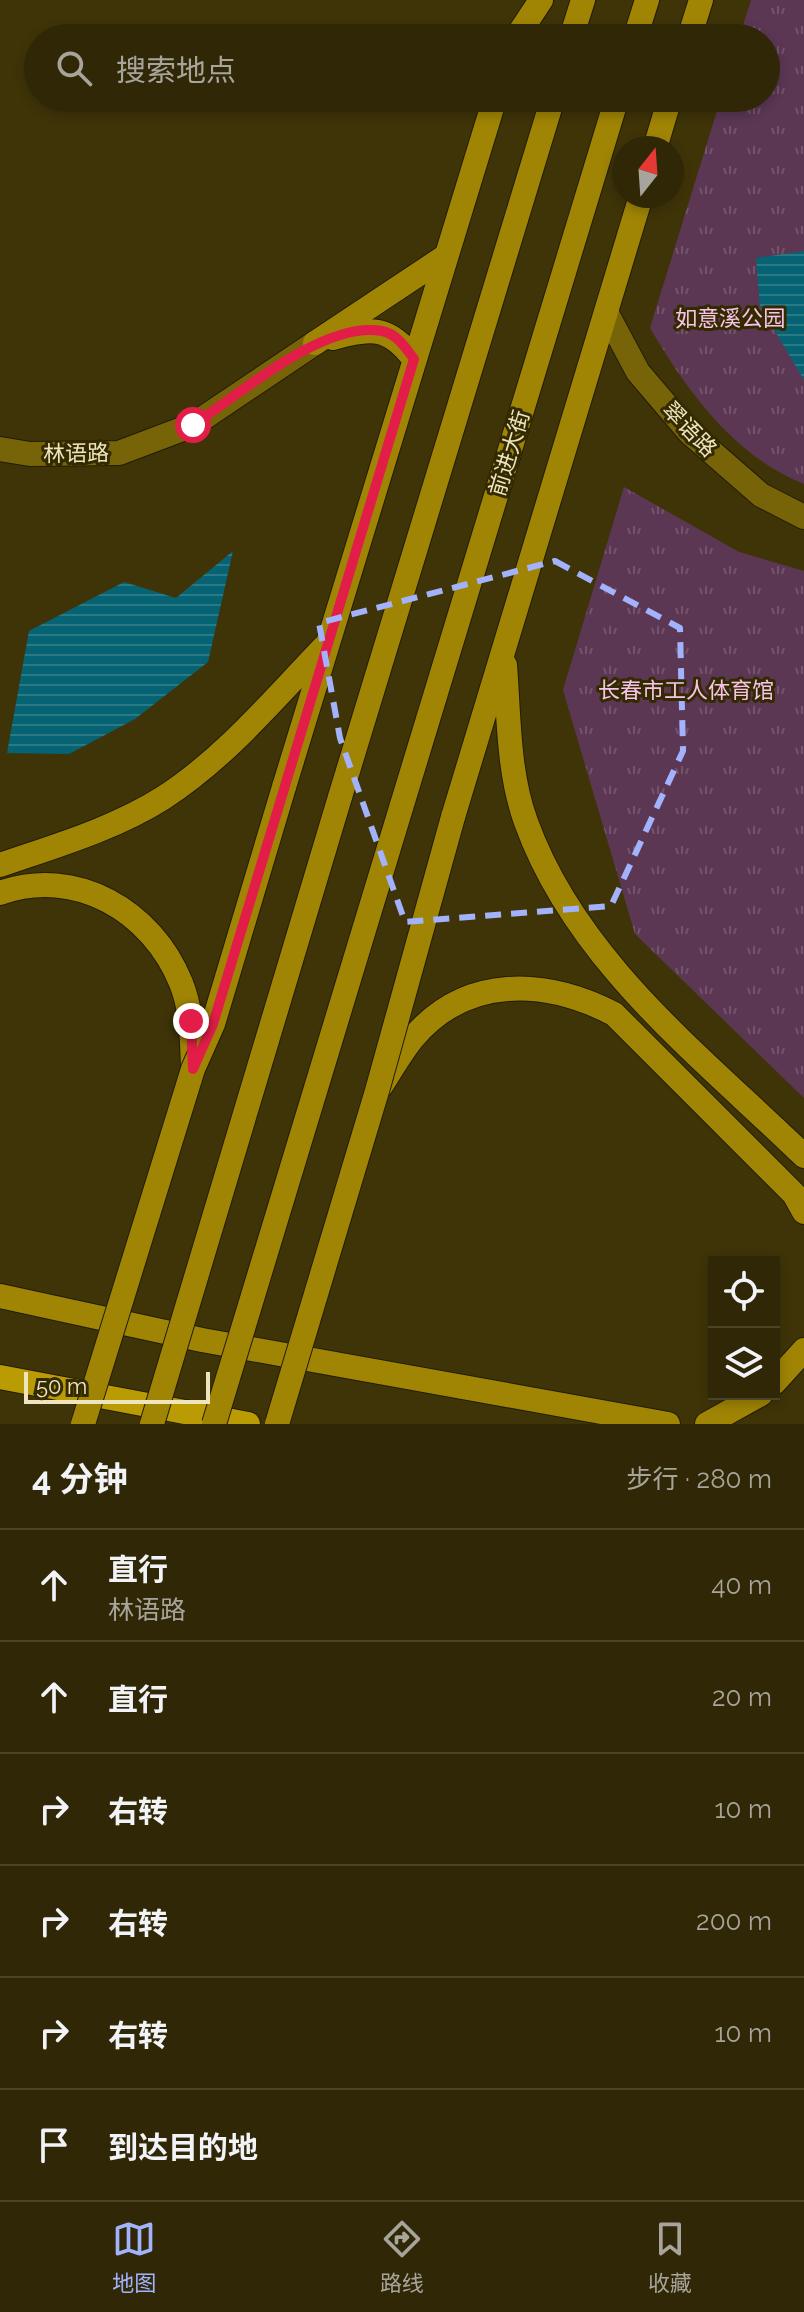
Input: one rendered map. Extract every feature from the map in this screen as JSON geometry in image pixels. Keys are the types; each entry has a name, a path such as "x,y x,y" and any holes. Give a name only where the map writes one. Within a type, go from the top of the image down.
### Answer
{"highway":[{"path":"0,1377 248,1424"}],"main road":[{"path":"519,24 526,0"},
{"path":"525,24 541,0"},
{"path":"575,24 583,0"},
{"path":"639,24 647,0"},
{"path":"693,24 701,0"},
{"path":"83,1424 193,1069 213,1024 325,647 491,112"},
{"path":"152,1424 549,112"},
{"name":"前进大街","path":"214,1424 613,112"},
{"path":"659,136 666,112"},
{"path":"277,1424 377,1091 453,817 637,208"},
{"path":"315,343 446,256"},
{"path":"315,343 354,332 383,331 400,340 414,359"},
{"path":"0,865 102,829 163,798 222,752 325,647"},
{"path":"504,649 514,775 525,822 556,888 605,962 804,1156"},
{"path":"0,893 39,885 61,885 121,906 146,927 165,951 182,984 191,1021 193,1069"},
{"path":"377,1091 413,1038 456,1003 502,988 540,988 581,997 614,1014 794,1194 804,1212"},
{"path":"0,1296 202,1340 668,1424"},
{"path":"780,1376 804,1350"},
{"path":"707,1424 750,1400"}],"street":[{"name":"翠语路","path":"606,312 638,372 690,433 761,495 804,517"},
{"name":"林语路","path":"0,449 30,454 119,453 193,425 315,343"}],"highlighted area":[{"path":"555,561 680,628 683,751 611,906 405,922 340,738 319,623"}],"green space":[{"name":"如意溪公园","path":"751,0 804,0 804,484 779,472 734,439 697,398 650,328 717,112 780,112 780,24 743,24"},
{"name":"长春市工人体育馆","path":"624,487 739,552 804,571 804,1098 635,934 563,690"}],"water":[{"path":"804,251 804,380 760,306 756,258"},
{"path":"233,551 208,662 135,719 69,754 7,753 29,631 124,582 176,598"}],"route":[{"path":"191,1021 193,1069 213,1024 414,359 400,340 383,331 354,332 315,343 193,425"}]}
